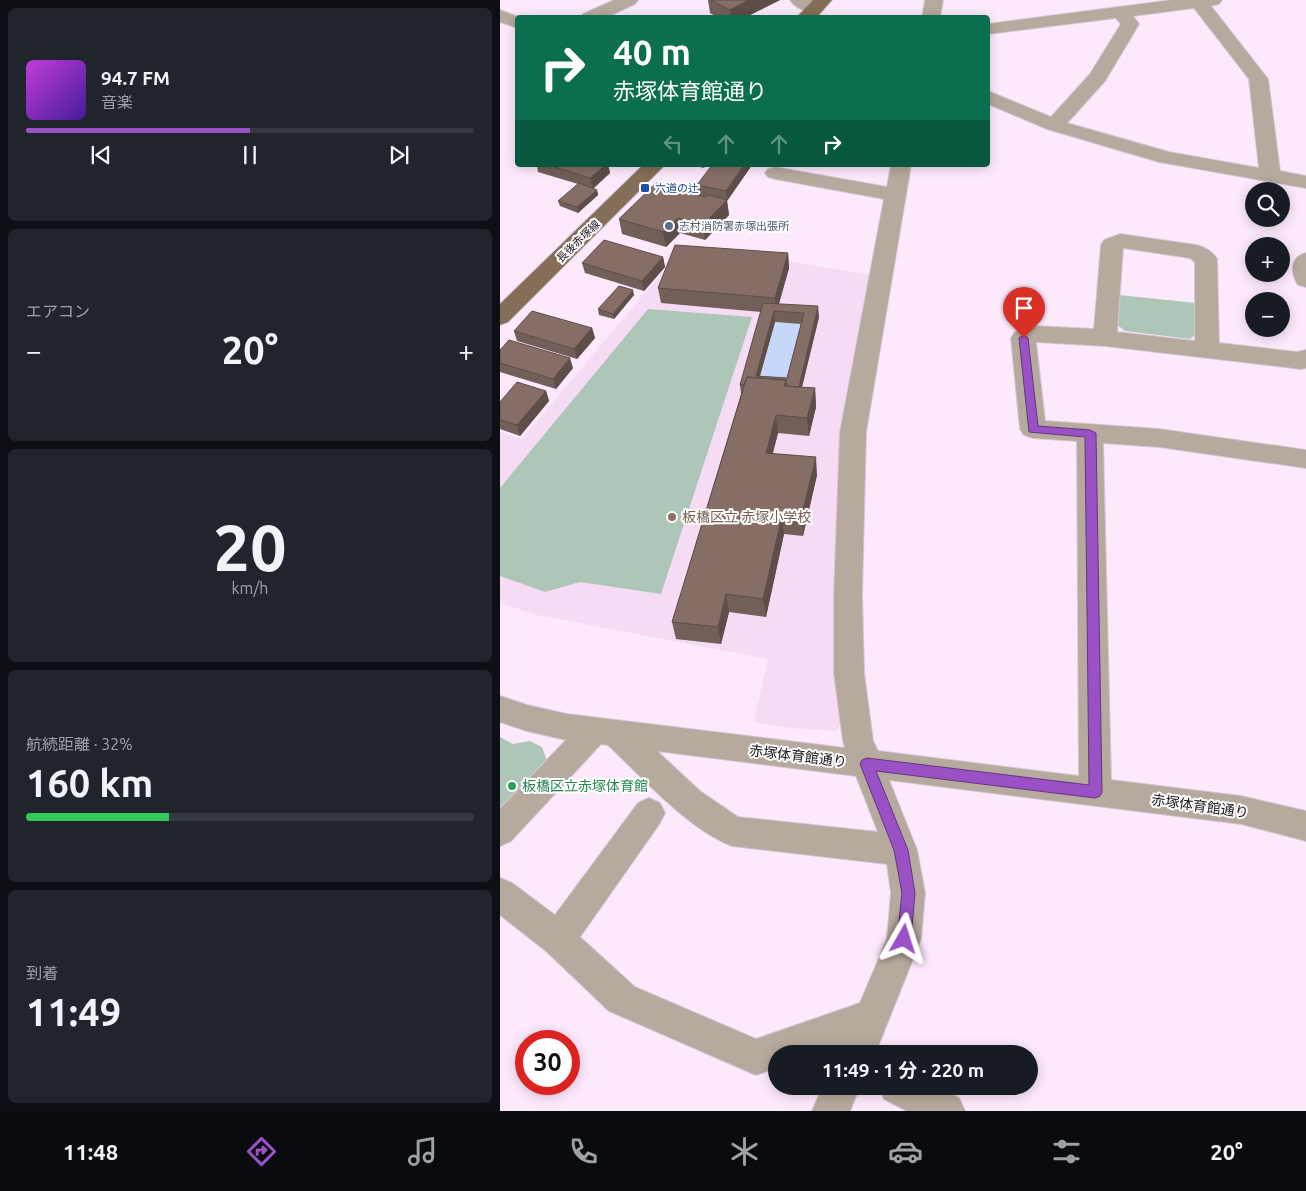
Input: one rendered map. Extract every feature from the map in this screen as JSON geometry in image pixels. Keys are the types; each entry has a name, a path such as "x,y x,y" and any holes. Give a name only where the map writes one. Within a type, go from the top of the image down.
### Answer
{"main road":[{"name":"長後赤塚線","path":"500,317 653,167"}],"street":[{"path":"596,15 629,0"},
{"path":"932,15 934,0"},
{"path":"990,29 1206,1 1258,79 1270,176"},
{"path":"1054,125 1098,76 1130,24 1121,12"},
{"path":"500,15 515,22"},
{"path":"990,97 1054,125 1166,158 1306,182"},
{"path":"861,1045 904,939 908,893 901,850 858,741 849,673 848,594 853,432 901,167"},
{"path":"775,173 897,195"},
{"path":"1104,338 1112,245 1120,241 1196,252 1206,259 1207,350"},
{"path":"1306,260 1304,261 1306,280"},
{"path":"1306,358 1301,360 1104,338 1034,334 1024,338 1033,430 1158,438 1306,459"},
{"path":"1090,433 1095,792"},
{"name":"赤塚体育館通り","path":"500,709 546,723 606,732 1241,810 1306,826"},
{"path":"500,831 606,732 672,806 732,831 901,850"},
{"path":"558,939 672,806"},
{"path":"500,894 558,939 622,999 756,1057 872,1017"},
{"path":"831,1111 838,1095"},
{"path":"915,1095 946,1111"}],"shaded area":[{"name":"板橋区立 赤塚小学校","path":"686,244 876,276 846,719 836,731 799,729 754,722 768,659 537,615 500,603 500,432 522,439"}],"green space":[{"path":"1119,295 1196,303 1196,334 1190,339 1125,331 1115,323"},
{"path":"648,309 752,317 661,594 580,582 545,592 500,576 500,488"},
{"name":"板橋区立赤塚体育館","path":"500,737 513,744 530,741 542,747 547,761 500,810"}],"water":[{"path":"775,322 804,324 788,389 757,386"}],"building":[{"path":"711,0 749,0 730,10"},
{"path":"554,167 604,167 590,178"},
{"path":"710,167 743,167 726,191 697,185"},
{"path":"579,183 597,190 577,207 558,201"},
{"path":"656,183 705,197 708,195 727,200 703,225 678,218 663,232 619,219"},
{"path":"604,240 663,257 642,281 582,263"},
{"path":"675,245 788,253 775,298 658,288"},
{"path":"619,286 633,290 613,314 598,309"},
{"path":"763,303 818,306 799,387 787,386 786,380 747,377 744,385 740,385","holes":["774,311 804,313 787,378 756,376"]},
{"path":"532,311 592,328 574,349 514,331"},
{"path":"509,340 570,358 553,379 500,363 500,350"},
{"path":"747,377 786,380 784,386 815,388 807,418 776,415 766,453 816,457 801,518 782,516 763,599 726,594 718,627 672,622"},
{"path":"517,382 546,391 517,425 500,420 500,402"}],"place":[{"name":"六道の辻","path":"645,188"},
{"name":"志村消防署赤塚出張所","path":"669,226"},
{"name":"板橋区立 赤塚小学校","path":"672,517"},
{"name":"板橋区立赤塚体育館","path":"512,786"}],"route":[{"path":"904,939 908,893 901,850 867,764 1095,792 1090,433 1033,430 1024,338"}]}
